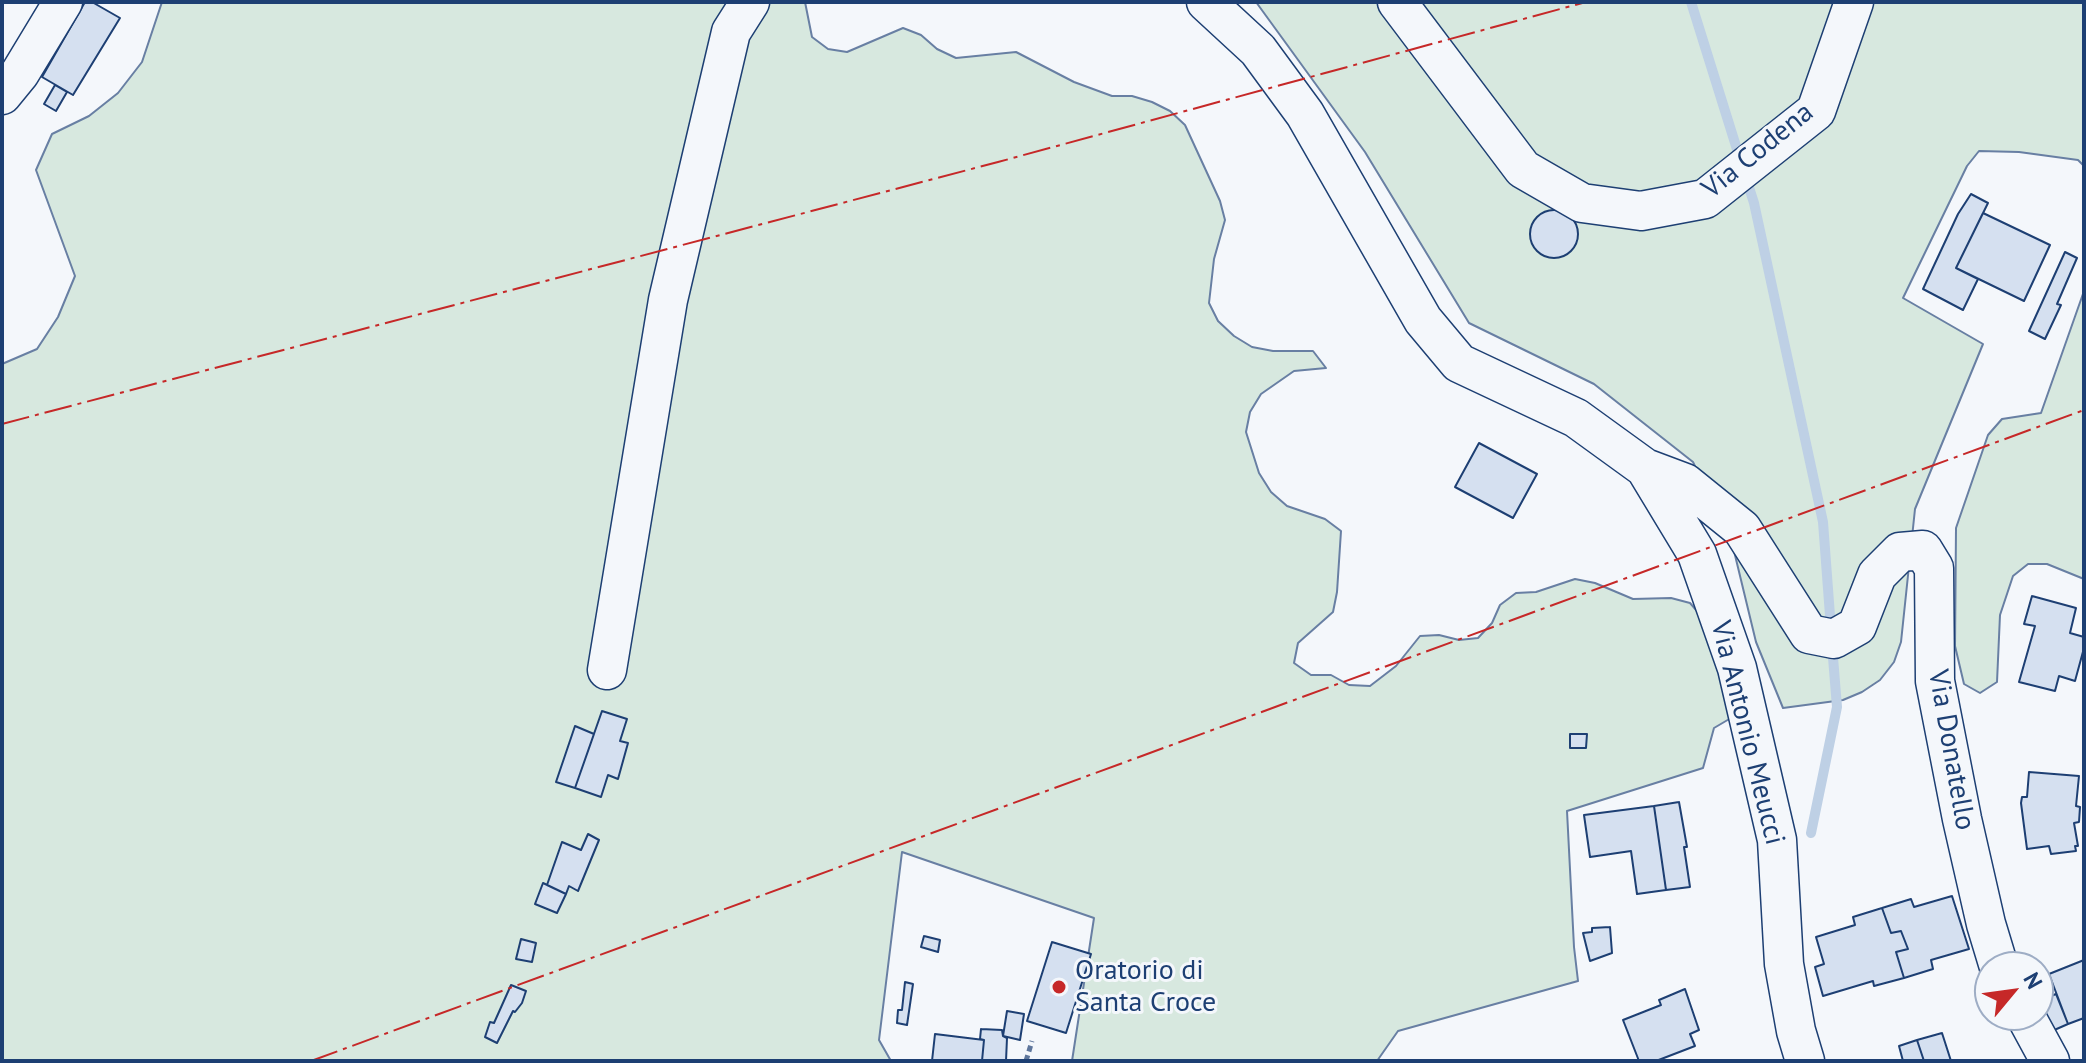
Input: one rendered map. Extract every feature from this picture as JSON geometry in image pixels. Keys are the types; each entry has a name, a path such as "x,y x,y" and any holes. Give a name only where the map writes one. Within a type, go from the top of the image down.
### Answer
{"street":[{"path":"2,95 20,73 63,2"},
{"path":"607,670 668,300 731,32 750,2"},
{"path":"1206,2 1258,50 1305,114 1423,320 1459,363 1576,418 1645,468"},
{"name":"Via Codena","path":"1397,2 1523,169 1582,203 1641,211 1705,199 1816,111 1854,2"},
{"name":"Via Donatello","path":"1645,468 1685,483 1742,529 1809,634 1834,639 1857,626 1877,575 1900,552 1923,550 1934,568 1935,681 1962,819 1994,951"},
{"name":"Via Antonio Meucci","path":"1645,468 1697,554 1737,668 1777,840 1784,964 1796,1031 1805,1061"},
{"path":"2034,1031 2050,1061"}],"path":[{"path":"1026,1061 1032,1041"}],"shaded area":[{"path":"162,2 805,2 812,37 828,49 847,52 903,28 921,35 937,49 956,58 1016,52 1074,82 1112,96 1132,96 1152,102 1170,111 1185,125 1220,201 1225,220 1214,259 1209,303 1218,321 1252,347 1273,351 1313,351 1326,368 1294,371 1261,394 1250,412 1246,432 1259,473 1271,492 1287,506 1325,519 1341,531 1333,612 1298,643 1294,663 1311,675 1331,675 1349,685 1370,686 1396,666 1420,636 1439,635 1459,640 1478,638 1492,623 1500,605 1516,593 1536,592 1575,579 1595,583 1633,599 1671,598 1690,603 1704,619 1731,718 1714,728 1703,768 1567,811 1578,981 1398,1031 1377,1061 1072,1061 1094,918 902,852 879,1040 891,1061 2,1061 2,364 37,349 58,317 75,276 36,170 52,134 89,116 118,93 142,62"},
{"path":"1256,2 2084,2 2084,166 2078,160 2019,152 1979,151 1967,166 1903,298 1983,344 1915,509 1901,642 1894,662 1880,680 1843,700 1783,708 1756,642 1734,551 1693,462 1594,384 1469,323 1365,152"},
{"path":"2084,291 2084,579 2047,564 2028,564 2013,576 2000,615 1997,682 1980,693 1964,684 1955,646 1956,528 1988,435 2002,419 2041,413"}],"building":[{"path":"85,2 92,2 120,18 73,95 42,77"},
{"path":"55,85 67,92 56,111 44,104"},
{"path":"1971,194 1988,203 1956,268 1978,279 1963,310 1923,289 1958,214"},
{"path":"1554,210 1571,217 1578,234 1571,251 1554,258 1537,251 1530,234 1537,217"},
{"path":"1983,213 2050,245 2024,301 1956,268"},
{"path":"2065,252 2077,258 2045,339 2029,331"},
{"path":"1479,443 1537,474 1513,518 1455,487"},
{"path":"2032,596 2076,608 2070,633 2084,637 2075,681 2059,676 2055,691 2019,682 2035,626 2024,624"},
{"path":"602,711 627,719 620,741 628,743 618,779 608,775 601,797 575,788"},
{"path":"575,726 594,734 575,788 556,782"},
{"path":"1570,734 1587,734 1586,748 1570,748"},
{"path":"2029,772 2079,776 2076,806 2080,807 2079,822 2074,823 2076,851 2051,854 2049,846 2027,849 2021,803 2022,797 2027,797"},
{"path":"1679,802 1690,887 1666,890 1654,806"},
{"path":"1654,806 1666,890 1637,894 1631,851 1590,857 1584,815"},
{"path":"588,834 599,840 578,891 569,886 566,894 547,885 562,842 581,850"},
{"path":"543,883 566,894 557,913 535,904"},
{"path":"1952,896 1969,949 1931,960 1933,969 1904,978 1896,952 1908,949 1901,931 1891,933 1882,908 1911,899 1914,907"},
{"path":"1882,908 1891,933 1901,931 1908,949 1896,952 1904,978 1874,986 1873,981 1823,996 1815,967 1824,964 1816,937 1855,925 1853,917"},
{"path":"1610,927 1612,953 1590,961 1583,933 1592,932 1592,928"},
{"path":"924,936 940,940 938,952 921,947"},
{"path":"521,939 536,943 532,962 516,959"},
{"name":"Oratorio di Santa Croce","path":"1052,942 1091,954 1066,1033 1027,1021"},
{"path":"2084,960 2084,1018 2068,1024 2054,987 2054,972"},
{"path":"905,982 913,984 907,1025 897,1023 898,1010 902,1010"},
{"path":"511,985 526,991 497,1043 485,1037"},
{"path":"1685,989 1699,1030 1690,1034 1695,1046 1656,1061 1639,1061 1623,1020 1661,1005 1659,1000"},
{"path":"2054,995 2068,1024 2054,1030"},
{"path":"1007,1011 1024,1014 1020,1040 1003,1036"},
{"path":"981,1029 1002,1030 1007,1038 1006,1061 982,1061 984,1040 980,1039"},
{"path":"1942,1033 1951,1061 1924,1061 1917,1040"},
{"path":"935,1034 984,1040 982,1061 932,1061"},
{"path":"1917,1040 1924,1061 1903,1061 1899,1046"}],"waterway":[{"path":"1691,2 1740,159"},
{"path":"1746,178 1823,522 1831,629"},
{"path":"1811,833 1837,707 1832,645"}],"power":[{"path":"2,424 998,162 1586,2"},
{"path":"311,1061 2084,410"}],"place":[{"name":"Oratorio di Santa Croce","path":"1059,987"}]}
